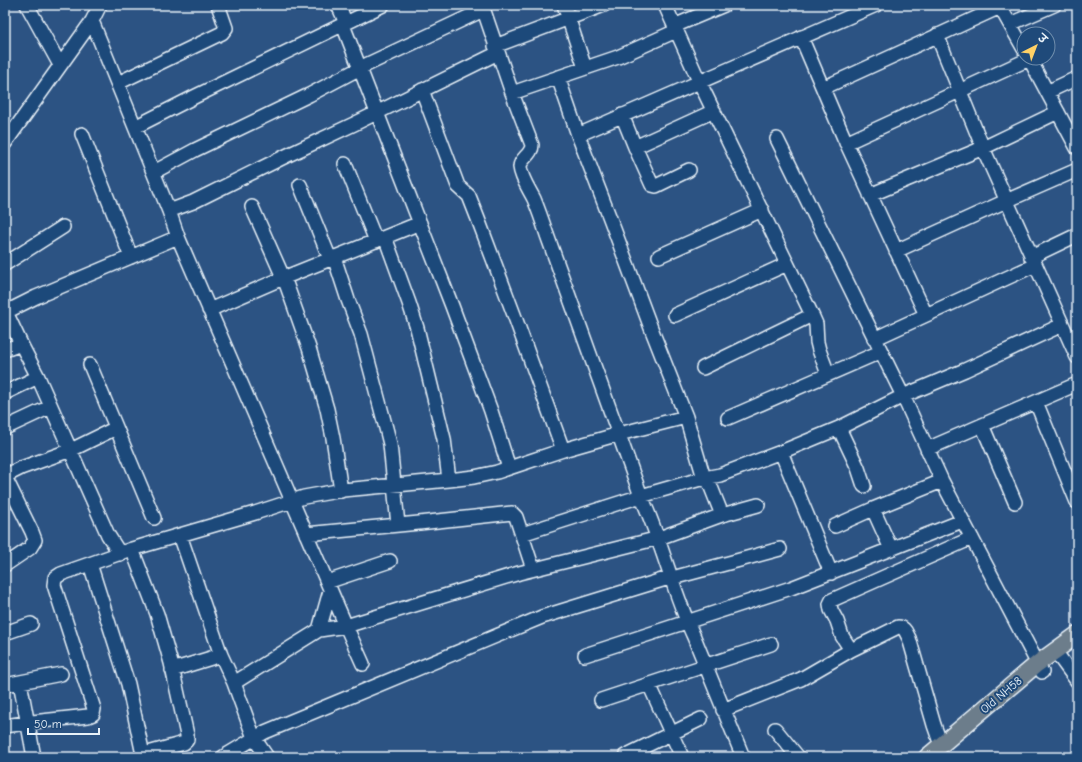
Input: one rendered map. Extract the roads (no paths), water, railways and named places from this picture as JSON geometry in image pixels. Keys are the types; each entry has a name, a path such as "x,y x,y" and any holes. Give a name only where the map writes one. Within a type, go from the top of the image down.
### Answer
{"main road":[{"name":"Old NH58","path":"927,757 942,751 1057,655 1077,635"},
{"name":"Old NH58","path":"1057,655 1077,646"}],"street":[{"path":"27,5 60,66"},
{"path":"5,143 92,20 100,5"},
{"path":"118,83 222,33 226,28 218,5"},
{"path":"338,5 360,68 484,391 509,468"},
{"path":"135,127 383,5"},
{"path":"564,5 585,68"},
{"path":"170,211 193,202 288,154 422,90 497,49 604,5"},
{"path":"665,5 699,81 816,324 817,342 828,374"},
{"path":"512,93 618,57 724,5"},
{"path":"578,135 876,5"},
{"path":"1010,24 1054,5"},
{"path":"823,88 999,6 1016,35"},
{"path":"154,172 195,150 482,8 532,146 532,149 521,163 520,166 522,173 535,201 641,496 659,538 687,622 723,710 739,756"},
{"path":"92,20 170,211 178,237 363,664"},
{"path":"937,35 1006,201 1062,326 1076,350"},
{"path":"801,37 846,142 926,315"},
{"path":"846,142 959,90 1016,61"},
{"path":"1033,66 1077,146"},
{"path":"558,77 578,135 686,416 706,478 722,516"},
{"path":"1047,92 1077,78"},
{"path":"422,90 458,186 469,196 563,450"},
{"path":"635,147 714,111"},
{"path":"870,195 983,148 1058,112"},
{"path":"622,115 635,147 654,186 689,170"},
{"path":"82,134 131,257"},
{"path":"777,139 880,352 903,396 942,481 1040,668"},
{"path":"345,164 409,303 417,328 444,439 449,480"},
{"path":"896,251 1077,170"},
{"path":"300,185 332,258 361,334 388,432 398,525"},
{"path":"252,207 283,278 309,348 327,409 341,490"},
{"path":"659,256 762,210"},
{"path":"209,310 283,278 420,223"},
{"path":"5,264 63,227"},
{"path":"874,339 926,315 1033,261 1077,235"},
{"path":"120,554 106,529 50,407 38,377 6,311 178,237"},
{"path":"675,315 787,264"},
{"path":"703,368 812,315"},
{"path":"522,534 641,496 720,475 780,452 840,428 903,396 1062,326"},
{"path":"5,350 21,344"},
{"path":"728,418 880,352"},
{"path":"90,365 154,518"},
{"path":"5,393 38,377"},
{"path":"927,449 1077,384"},
{"path":"1036,402 1077,502"},
{"path":"5,428 50,407"},
{"path":"5,726 88,716 93,714 94,709 54,585 55,578 61,574 132,549 304,497 341,490 474,477 509,468 563,450 686,416"},
{"path":"982,425 1015,502"},
{"path":"5,565 30,548 35,540 5,477 20,468 71,450 116,428"},
{"path":"840,428 858,468 864,486"},
{"path":"780,452 831,572"},
{"path":"835,526 942,481"},
{"path":"234,683 319,630 346,626 532,569 659,538 758,505"},
{"path":"873,509 891,549"},
{"path":"306,534 512,513 516,517 532,569"},
{"path":"585,655 792,588 962,521"},
{"path":"180,535 221,655 234,683 254,738 267,757"},
{"path":"851,650 842,636 837,621 831,610 830,604 832,600 972,538"},
{"path":"90,564 128,684 142,750 145,753 184,743 187,740 187,735 157,614 132,549"},
{"path":"223,757 264,732 542,616 672,577 729,564 780,549"},
{"path":"329,587 390,561"},
{"path":"319,630 329,587"},
{"path":"5,633 31,624"},
{"path":"723,710 801,679 851,650 898,627 903,628 909,638 942,751"},
{"path":"601,700 771,644"},
{"path":"172,670 221,655"},
{"path":"1057,655 1077,682"},
{"path":"5,685 62,674"},
{"path":"20,682 34,757"},
{"path":"649,684 670,734 682,757"},
{"path":"625,756 701,719"},
{"path":"775,729 798,757"}]}
